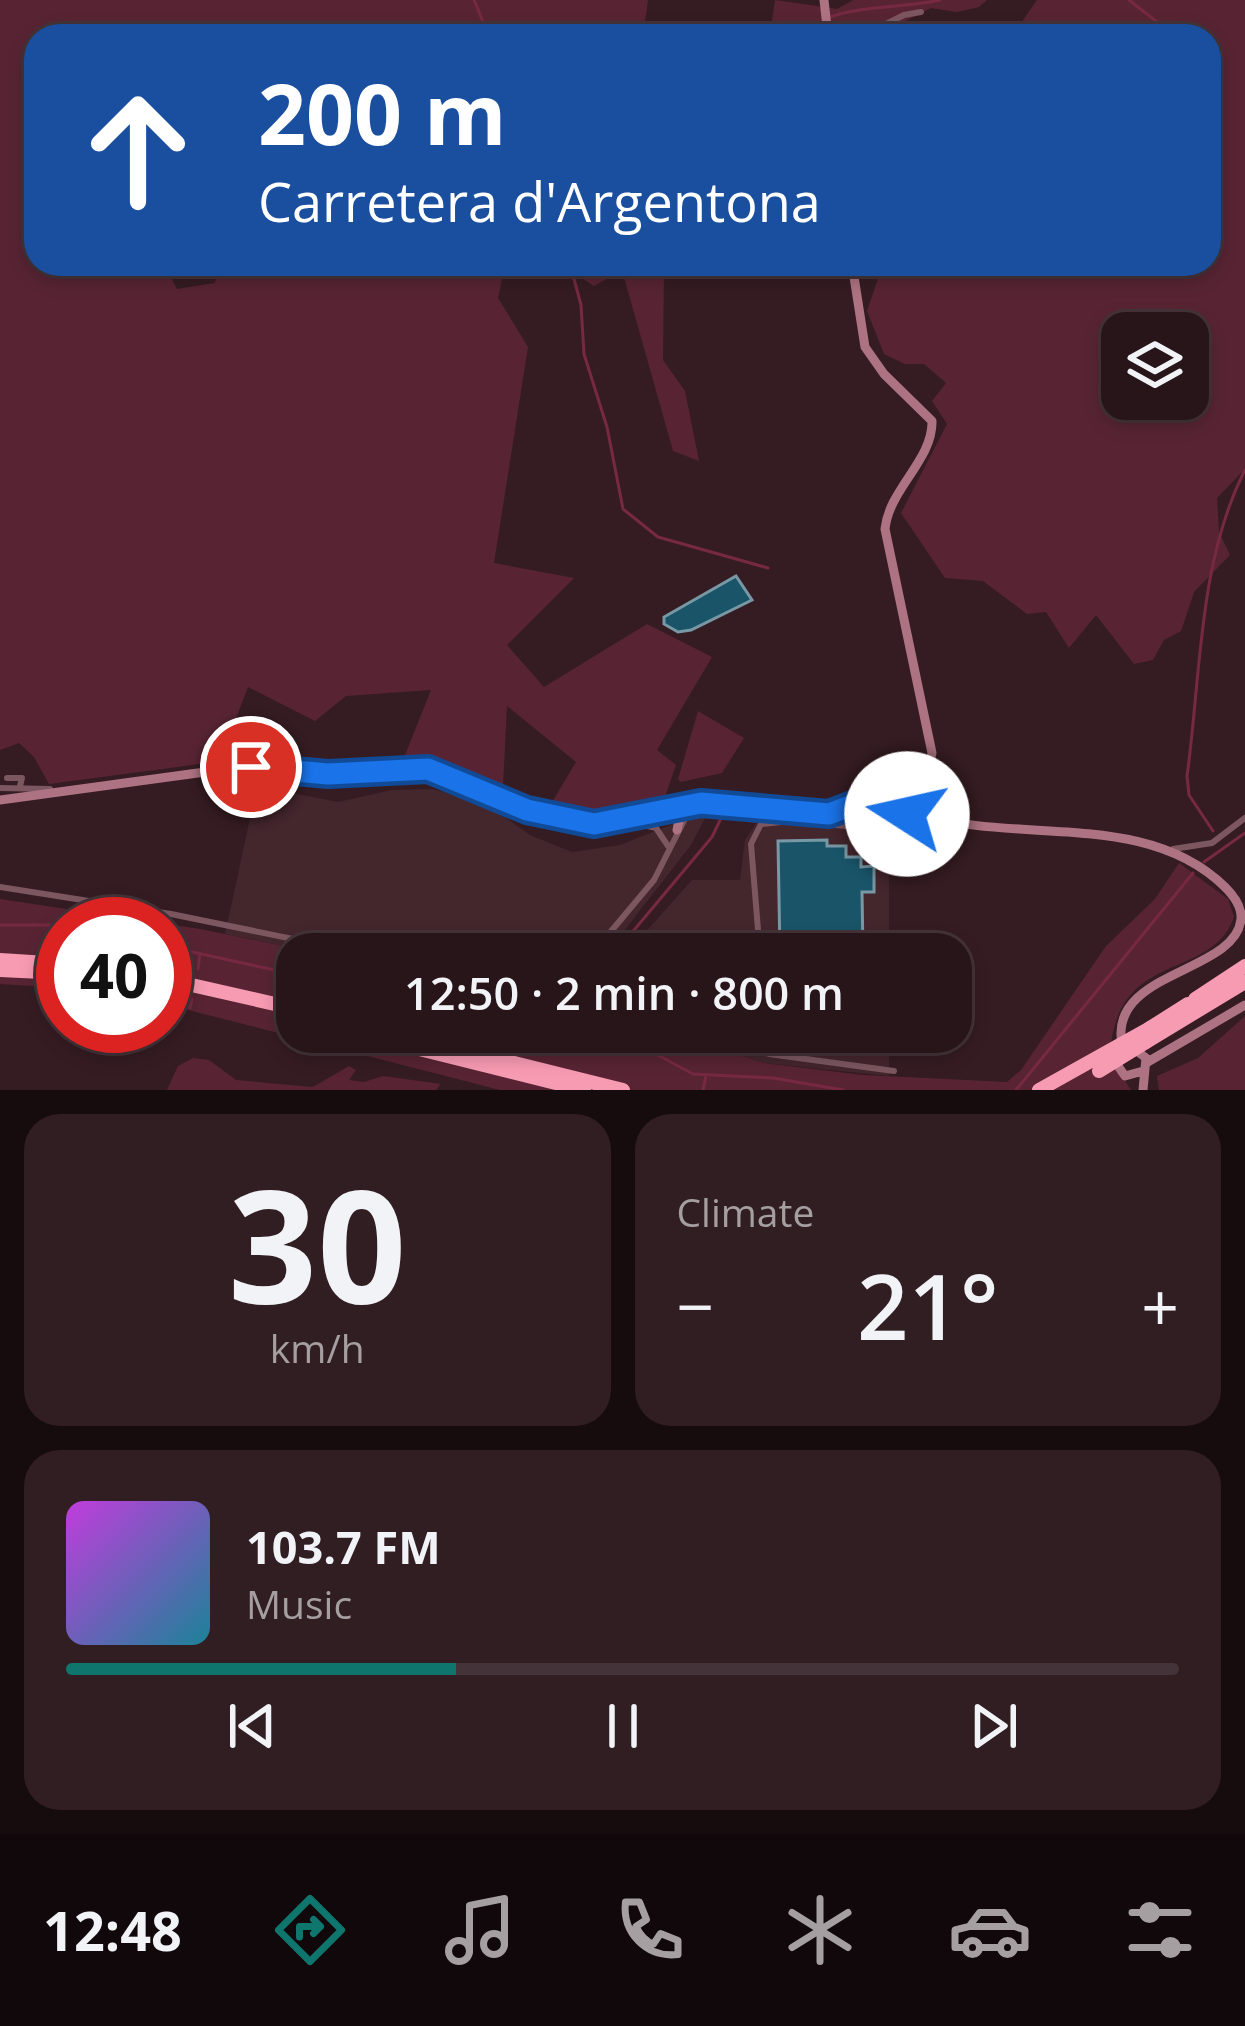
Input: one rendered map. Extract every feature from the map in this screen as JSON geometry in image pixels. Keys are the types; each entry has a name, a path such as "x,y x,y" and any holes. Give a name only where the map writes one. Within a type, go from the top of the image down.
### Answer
{"highway":[{"path":"0,961 36,963"},
{"path":"1062,1090 1245,969"},
{"path":"0,970 36,972"},
{"path":"192,985 276,1004"},
{"path":"1039,1090 1245,986"},
{"path":"192,994 276,1013"},
{"path":"435,1053 584,1090"},
{"path":"474,1053 623,1090"}],"street":[{"path":"886,24 920,12"},
{"path":"854,276 865,347 884,374 929,416 933,427 892,502 885,529 932,753 914,799"},
{"path":"0,800 251,767 328,774 428,769 557,819 594,824 718,803 829,814 873,797 914,799 936,820 1173,850 1197,858 1239,898 1241,927 1218,949 1138,997 1123,1015 1124,1051 1118,1064 1140,1090"},
{"path":"7,778 22,778 20,786"},
{"path":"758,933 751,844 760,824 791,821 895,828 930,783 937,787 943,816 936,820"},
{"path":"0,788 67,791"},
{"path":"610,933 654,880 688,806"},
{"path":"1197,858 1245,818"},
{"path":"622,820 656,827 668,847"},
{"path":"0,886 276,935"},
{"path":"1126,1076 1245,1005"},
{"path":"1124,1051 1139,1050 1145,1067 1140,1090"},
{"path":"766,1053 894,1071"}],"shaded area":[{"path":"0,0 648,0 645,24 24,24 24,276 170,276 177,289 214,283 219,276 503,276 498,298 528,347 494,563 574,578 507,645 544,687 647,624 712,657 657,750 676,765 665,797 596,814 548,809 576,762 507,706 503,786 437,758 403,760 431,690 346,696 315,721 248,687 231,731 230,760 49,784 34,757 19,743 0,750"},
{"path":"775,0 837,9 853,0 987,0 957,12 931,8 900,24 771,24"},
{"path":"1037,0 1245,0 1245,469 1217,498 1219,532 1230,555 1194,592 1181,631 1164,640 1153,660 1134,664 1096,615 1069,648 1046,612 1027,614 983,581 945,578 901,513 947,424 932,401 946,383 924,364 905,364 884,354 867,311 879,276 1221,276 1221,24 1020,24"},
{"path":"578,276 612,276 594,286"},
{"path":"624,276 664,276 663,360 685,391 699,461 673,451"},
{"path":"698,711 744,738 722,773 681,782 678,779"},
{"path":"257,786 338,802 392,790 432,789 485,803 530,835 572,852 620,845 701,813 705,818 691,845 622,933 276,933 276,944 225,934"},
{"path":"761,816 889,835 889,933 645,933 692,880 740,880 745,840"},
{"path":"1179,863 1228,899 1234,917 1222,937 1205,951 1145,982 1128,998 1116,1023 1110,1058 1131,1090 500,1090 356,1053 733,1053 764,1063 863,1075 1007,1082 1021,1070 1106,946 1155,899"},
{"path":"0,899 36,904 36,986 0,984"},
{"path":"192,928 276,944 276,1032 192,1011"},
{"path":"1245,1016 1245,1090 1159,1090 1157,1076 1198,1058"},
{"path":"733,1053 889,1053 889,1076 764,1063"},
{"path":"193,1058 209,1060 236,1080 313,1087 349,1066 356,1070 349,1080 364,1082 383,1076 441,1084 436,1090 167,1090 178,1066"}],"building":[{"path":"736,576 752,600 691,630 678,632 664,624 664,617"},
{"path":"827,840 827,846 846,846 846,857 861,857 861,867 874,866 874,892 862,892 863,933 780,933 778,841"}],"waterway":[{"path":"474,0 484,24"},
{"path":"830,17 940,0"},
{"path":"1129,0 1160,24"},
{"path":"813,24 819,22"},
{"path":"573,276 581,305 584,354 607,427 623,509 658,537 768,568"},
{"path":"1213,831 1189,795 1187,776 1210,581 1218,543 1245,470"},
{"path":"632,933 712,837 724,812"},
{"path":"1204,862 1245,833"},
{"path":"1016,1090 1193,873"},
{"path":"0,925 36,925"},
{"path":"192,952 276,970"},
{"path":"198,969 200,953"},
{"path":"654,1053 693,1074 773,1078 843,1090"},
{"path":"703,1090 706,1075"}],"route":[{"path":"251,767 328,774 428,769 527,810 594,824 701,803 829,814 873,797 891,799 907,814"}]}
